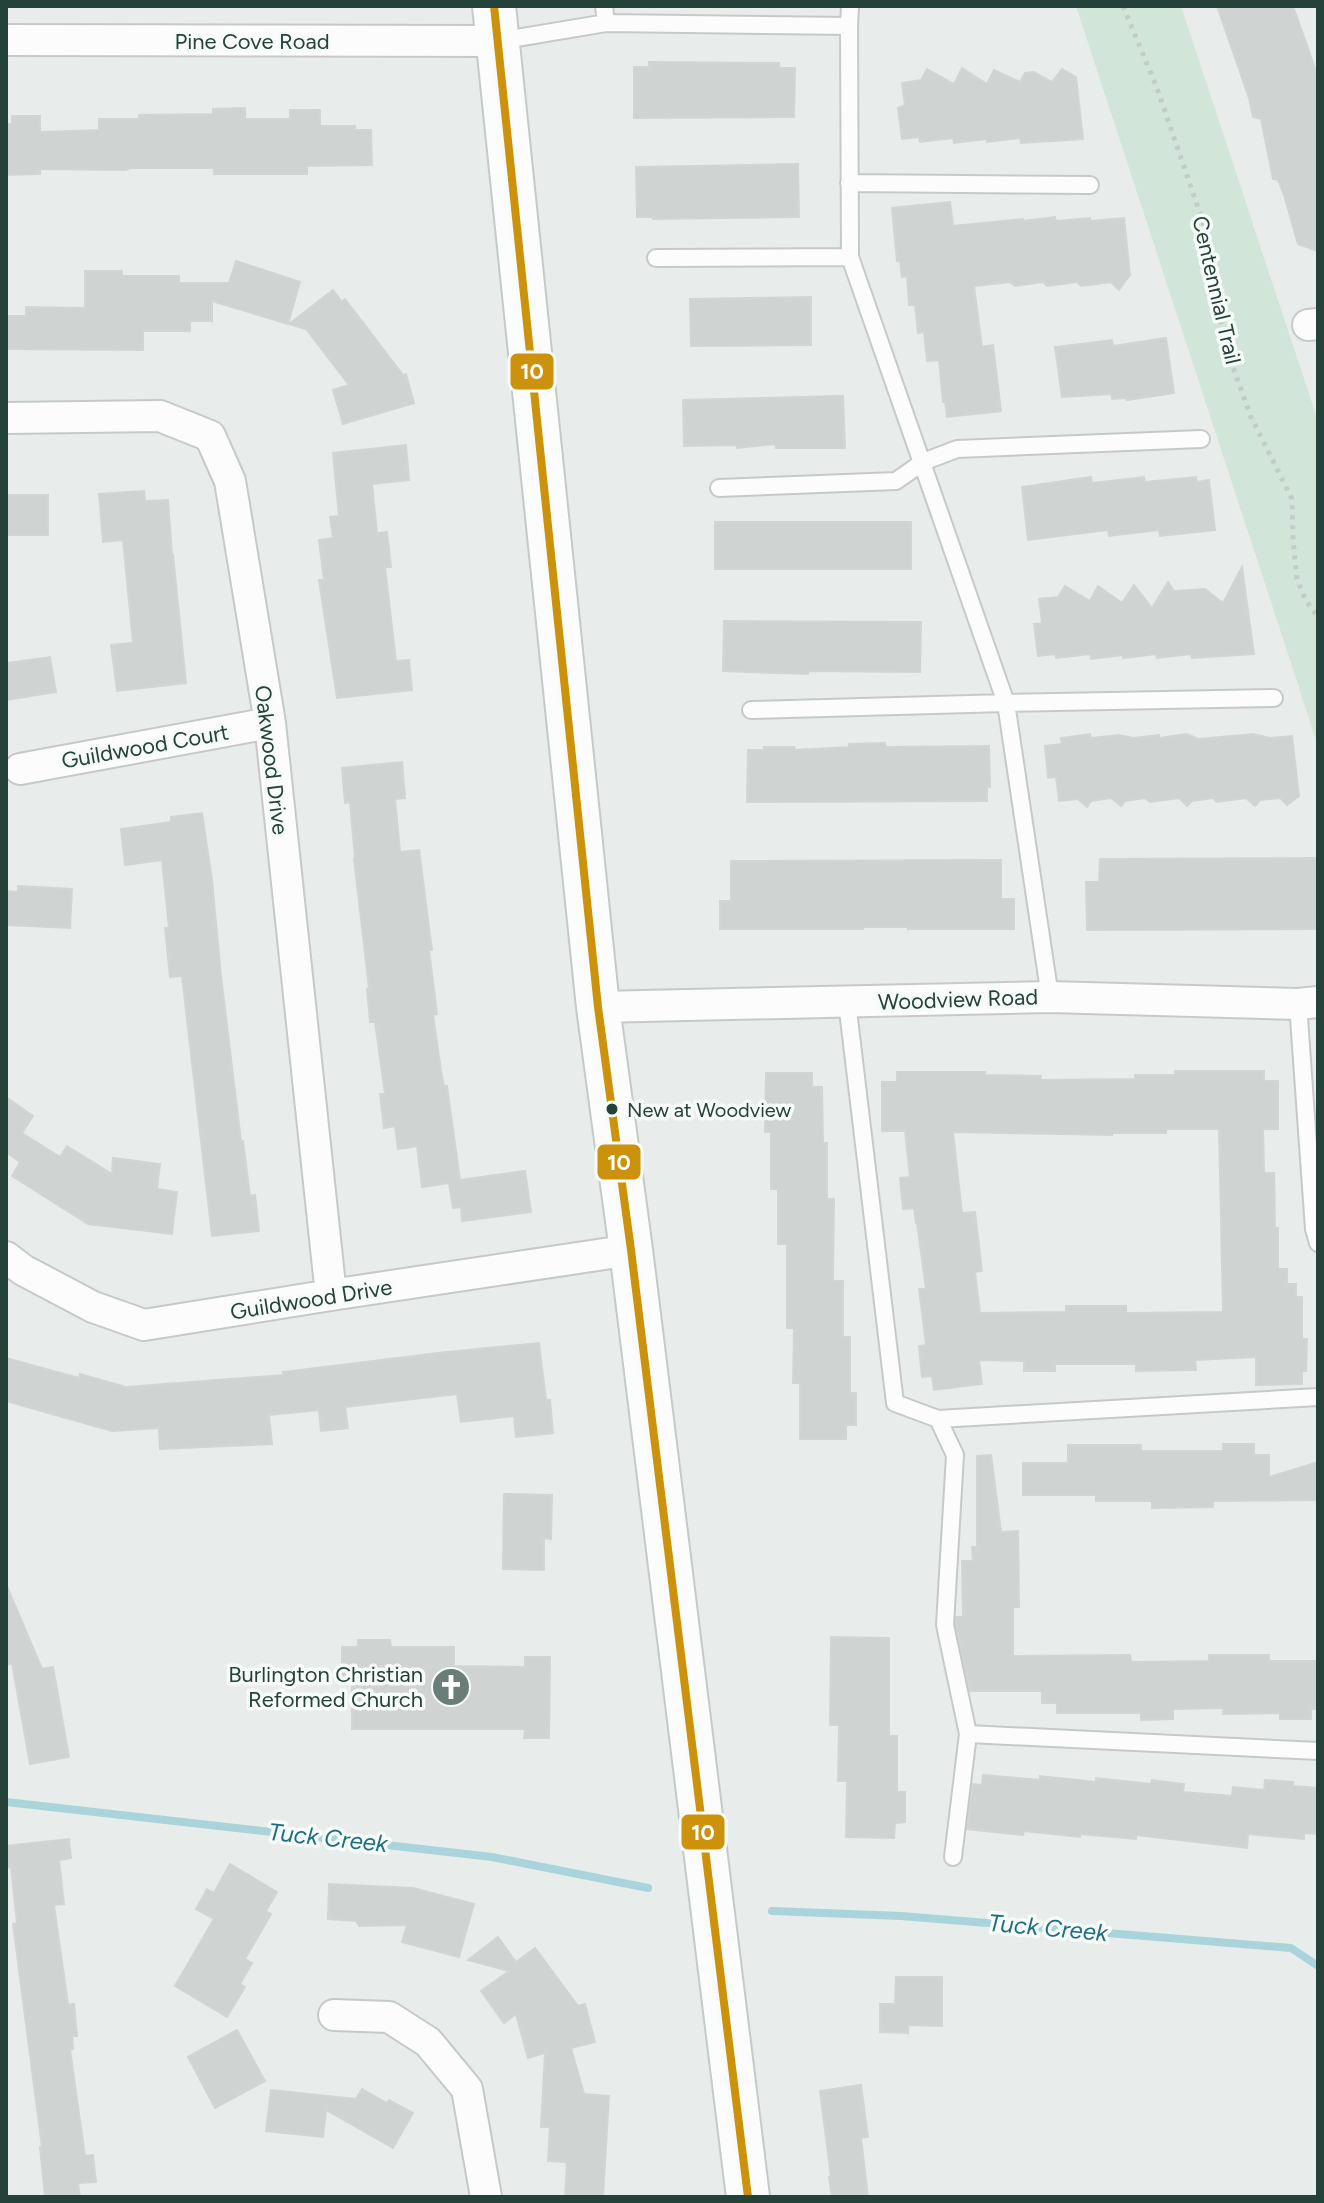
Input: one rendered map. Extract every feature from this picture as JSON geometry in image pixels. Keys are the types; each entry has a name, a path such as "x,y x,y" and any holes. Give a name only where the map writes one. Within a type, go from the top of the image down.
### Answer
{"main road":[{"path":"496,24 598,1007 748,2197"}],"street":[{"name":"Pine Cove Road","path":"6,40 496,24"},
{"name":"Oakwood Drive","path":"6,418 160,416 210,436 230,481 270,723 331,1295"},
{"name":"Guildwood Court","path":"20,769 270,723"},
{"name":"Woodview Road","path":"598,1007 1050,997 1308,1003"},
{"name":"Guildwood Drive","path":"6,1257 23,1270 93,1307 144,1325 631,1250"},
{"path":"334,2015 389,2017 428,2042 467,2089 486,2197"}],"lane":[{"path":"604,6 606,23"},
{"path":"850,6 850,257 1006,703 1050,997"},
{"path":"496,24 849,26"},
{"path":"849,183 1090,185"},
{"path":"656,258 850,257"},
{"path":"719,488 896,481 923,462 957,449 1201,439"},
{"path":"751,710 1274,698"},
{"path":"847,1002 895,1403 938,1419 1318,1397"},
{"path":"1308,1003 1314,1229 1318,1243"},
{"path":"938,1419 955,1455 945,1625 968,1734 953,1857"},
{"path":"968,1734 1318,1751"}],"path":[{"name":"Centennial Trail","path":"1123,6 1157,88 1204,225 1225,345 1251,417 1292,499 1297,579 1306,601 1318,617"}],"green space":[{"path":"1076,6 1181,6 1318,421 1318,746"}],"building":[{"path":"1217,6 1293,6 1318,77 1318,251 1298,244 1284,195 1278,180 1273,179 1261,119 1253,117"},
{"path":"649,62 779,63 779,68 795,68 794,117 634,118 634,67 649,67"},
{"path":"962,68 987,84 994,70 1020,82 1025,73 1034,72 1052,82 1062,69 1076,77 1083,139 1021,143 1020,138 987,142 986,139 954,143 953,138 920,142 919,137 902,139 898,108 905,105 902,83 921,80 927,69 954,84"},
{"path":"245,108 245,119 290,119 290,110 320,110 320,126 355,126 355,130 371,130 372,165 307,166 307,174 214,174 214,168 130,168 40,169 40,174 6,175 6,124 12,124 12,116 40,116 40,132 99,130 99,119 213,114 213,109"},
{"path":"798,164 799,217 637,217 636,167"},
{"path":"950,202 953,226 1055,217 1056,221 1124,218 1130,275 1119,290 1111,282 1081,286 1077,282 1015,286 1010,282 974,286 982,347 993,345 1001,411 947,417 939,360 927,361 924,332 918,333 915,305 909,305 907,276 902,277 900,261 897,261 892,208"},
{"path":"236,261 300,282 288,324 212,301 212,321 190,321 190,331 143,331 143,350 6,349 6,316 26,316 26,307 85,308 85,271 122,271 122,276 179,276 179,283 229,283"},
{"path":"333,290 342,302 345,299 403,375 406,374 414,403 343,424 333,390 349,385 306,329 289,324"},
{"path":"811,297 811,345 691,346 690,299"},
{"path":"1166,338 1174,393 1127,400 1112,399 1111,394 1062,397 1055,347 1112,340 1113,346"},
{"path":"843,396 845,448 776,448 775,444 737,448 737,445 684,446 683,400"},
{"path":"406,445 409,480 372,484 377,533 387,532 391,567 385,567 396,661 409,660 412,690 337,698 319,580 324,580 319,540 333,538 330,517 339,516 333,453"},
{"path":"1091,477 1092,483 1144,477 1145,482 1196,477 1197,482 1209,480 1215,530 1160,536 1159,530 1109,536 1108,530 1028,540 1022,487"},
{"path":"144,491 145,501 168,500 186,683 117,691 111,645 133,643 123,540 103,542 99,494"},
{"path":"6,495 48,495 48,535 6,535"},
{"path":"715,522 911,522 911,569 715,569"},
{"path":"1242,567 1254,654 1192,658 1191,654 1157,658 1156,654 1123,658 1123,655 1091,659 1090,654 1056,658 1056,654 1038,656 1034,624 1042,623 1039,599 1058,597 1065,586 1090,601 1098,586 1122,603 1134,585 1152,608 1168,582 1174,591 1205,589 1223,603"},
{"path":"724,621 921,622 920,672 808,671 808,674 723,671"},
{"path":"50,657 56,692 6,700 6,663"},
{"path":"1090,734 1091,738 1159,735 1159,738 1187,734 1198,739 1253,734 1270,738 1292,736 1299,796 1287,805 1280,798 1260,800 1255,806 1246,798 1217,802 1213,798 1192,801 1187,806 1179,798 1150,802 1145,798 1125,801 1121,806 1111,798 1091,801 1087,807 1078,799 1059,801 1056,777 1048,778 1045,746 1062,744 1061,738"},
{"path":"885,743 886,747 989,746 990,787 987,786 987,801 747,802 748,750"},
{"path":"402,762 405,798 395,799 400,852 419,850 432,950 429,950 437,1014 433,1015 460,1180 525,1171 531,1212 462,1221 461,1207 453,1208 449,1183 422,1187 417,1146 398,1149 395,1126 384,1128 380,1094 385,1094 375,1022 370,1022 350,802 345,803 342,768"},
{"path":"202,813 241,1141 250,1196 255,1195 259,1231 212,1236 182,976 170,977 162,860 125,865 121,829 171,822 171,817"},
{"path":"1318,858 1318,929 1087,930 1086,882 1099,882 1100,859"},
{"path":"1001,860 1001,899 1014,899 1014,929 720,929 720,901 731,901 731,861"},
{"path":"18,886 72,889 70,928 6,925 6,891 18,892"},
{"path":"1175,1071 1264,1071 1264,1081 1278,1081 1278,1129 1263,1129 1264,1173 1274,1173 1278,1269 1287,1269 1287,1284 1296,1284 1296,1297 1302,1297 1302,1339 1307,1339 1306,1371 1302,1371 1302,1384 1256,1385 1256,1357 1195,1360 1196,1370 1136,1371 1136,1364 1055,1364 1055,1371 1024,1371 1024,1361 979,1360 982,1384 934,1390 932,1376 922,1377 919,1346 926,1345 919,1289 926,1289 917,1223 914,1208 903,1209 900,1178 910,1177 905,1131 882,1131 882,1082 897,1082 897,1072 985,1072 985,1075 1041,1076 1041,1080 1135,1079 1135,1075 1175,1075","holes":["1166,1129 1219,1129 1223,1312 1126,1313 1126,1306 1066,1306 1066,1312 980,1313 975,1272 982,1271 975,1212 962,1213 953,1132 1112,1135 1166,1133"]},
{"path":"766,1073 812,1073 812,1087 822,1087 823,1143 827,1143 827,1199 834,1199 833,1281 843,1281 843,1337 850,1337 850,1393 856,1393 856,1425 846,1425 846,1439 800,1439 800,1383 793,1383 794,1328 787,1328 787,1244 778,1244 778,1189 771,1189 771,1132 765,1132"},
{"path":"6,1097 33,1116 22,1133 60,1157 67,1146 112,1174 113,1158 160,1164 157,1189 177,1192 172,1234 88,1224 12,1176 20,1162 6,1155"},
{"path":"539,1343 553,1433 516,1437 514,1416 461,1422 457,1394 345,1407 348,1428 321,1431 319,1410 269,1415 272,1444 160,1449 159,1428 112,1431 6,1401 6,1358 126,1387 284,1375 283,1372"},
{"path":"1223,1444 1254,1444 1254,1455 1269,1455 1269,1477 1318,1462 1318,1500 1213,1501 1213,1507 1152,1508 1152,1501 1096,1501 1096,1495 1023,1495 1023,1463 1068,1463 1068,1445 1141,1445 1141,1451 1223,1451"},
{"path":"991,1455 1001,1532 1018,1531 1019,1607 1013,1607 1013,1656 1130,1655 1131,1662 1209,1661 1209,1655 1269,1655 1269,1661 1318,1661 1318,1709 1311,1709 1311,1719 1280,1719 1280,1713 1223,1714 1224,1708 1173,1709 1173,1719 1141,1720 1141,1713 1057,1713 1057,1703 1042,1703 1042,1691 970,1691 956,1617 963,1617 962,1561 973,1561 972,1547 977,1547 977,1456"},
{"path":"504,1494 552,1495 551,1539 544,1538 544,1570 503,1569"},
{"path":"6,1584 42,1669 53,1667 69,1757 30,1764 12,1663 6,1665"},
{"path":"831,1637 889,1638 889,1736 897,1736 897,1792 905,1792 905,1822 895,1823 894,1838 846,1837 847,1781 838,1781 839,1725 830,1725"},
{"name":"Burlington Christian Reformed Church","path":"358,1640 390,1640 391,1647 454,1647 454,1666 525,1667 525,1657 550,1657 549,1738 524,1738 525,1729 352,1729 352,1682 342,1682 342,1647 358,1647"},
{"path":"983,1775 1040,1780 1040,1776 1096,1782 1096,1778 1151,1784 1152,1780 1184,1784 1183,1792 1232,1796 1233,1787 1264,1790 1265,1780 1293,1782 1293,1786 1318,1788 1318,1834 1304,1833 1304,1839 1248,1834 1247,1848 1136,1835 1136,1839 1024,1831 1023,1835 967,1829 973,1784 982,1785"},
{"path":"69,1839 71,1858 59,1860 64,1904 54,1905 68,2005 74,2004 77,2036 72,2036 73,2049 70,2050 85,2156 93,2155 96,2182 78,2183 80,2197 45,2197 42,2147 13,1924 17,1923 11,1867 6,1868 6,1846"},
{"path":"230,1864 277,1892 266,1911 271,1914 245,1959 252,1963 240,1984 245,1987 227,2017 175,1986 214,1919 196,1909 207,1889 214,1893"},
{"path":"329,1884 413,1888 474,1904 459,1957 402,1942 407,1925 359,1926 356,1921 328,1919"},
{"path":"498,1937 516,1962 535,1948 578,2006 585,2004 595,2042 571,2048 584,2094 609,2096 603,2197 565,2197 567,2162 548,2161 550,2127 541,2127 545,2053 528,2058 516,2014 504,2023 481,1991 509,1971 468,1960"},
{"path":"896,1977 942,1977 942,2026 908,2025 908,2033 880,2032 880,2004 895,2004"},
{"path":"237,2030 265,2081 215,2108 188,2057"},
{"path":"861,2085 868,2137 861,2138 868,2197 832,2197 820,2091"},
{"path":"362,2089 413,2113 393,2148 326,2110 323,2137 266,2131 271,2090 356,2099"}],"waterway":[{"name":"Tuck Creek","path":"6,1802 492,1857 648,1888"},
{"name":"Tuck Creek","path":"772,1911 901,1916 1291,1948 1318,1966"}],"transit line":[{"name":"10","path":"494,6 598,1007 748,2197"}],"place":[{"name":"New at Woodview","path":"612,1109"},
{"name":"Burlington Christian Reformed Church","path":"451,1687"}]}
